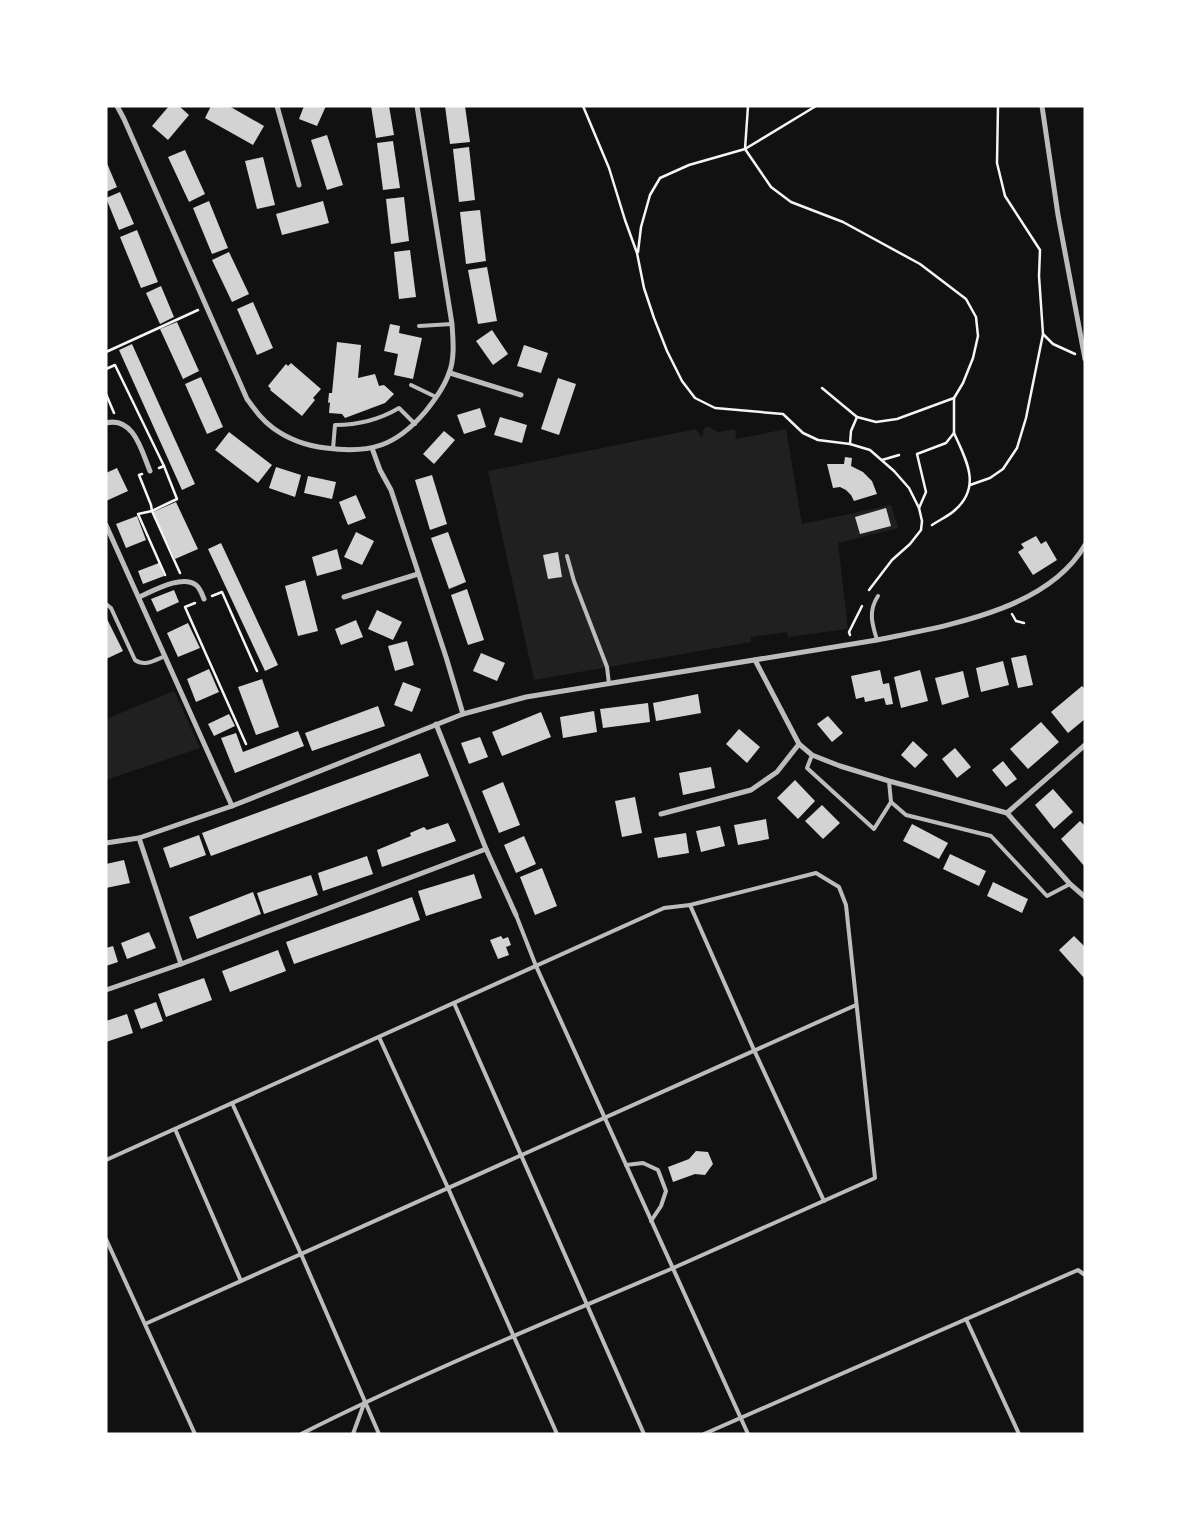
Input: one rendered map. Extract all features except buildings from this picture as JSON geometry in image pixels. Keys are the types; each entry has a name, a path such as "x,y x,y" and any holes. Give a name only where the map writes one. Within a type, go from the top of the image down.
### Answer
{"street":[{"path":"117,106 124,118 247,399 262,418 273,428 303,443 333,449 350,450 372,448 398,438 415,424 436,397 450,373 452,324 417,106"},
{"path":"277,106 298,185"},
{"path":"1042,106 1058,215 1084,358"},
{"path":"450,373 521,395"},
{"path":"106,424 118,422 126,426 134,434 150,471"},
{"path":"372,448 380,470 391,490 446,657 462,714"},
{"path":"106,525 232,806"},
{"path":"106,843 139,838 232,806 462,714 526,697 877,640 959,621 1007,606 1037,592 1065,571 1085,546"},
{"path":"344,597 418,574"},
{"path":"139,597 178,581 189,581 197,586 204,599"},
{"path":"755,660 799,744 812,755 840,766 890,781 1007,813 1070,884 1085,897"},
{"path":"436,724 486,849 516,914"},
{"path":"661,814 751,790 776,772 799,744"},
{"path":"1007,813 1085,745"},
{"path":"139,838 181,964"},
{"path":"106,990 181,964 486,849"},
{"path":"1079,892 1085,887"}],"lane":[{"path":"419,326 452,324"},
{"path":"410,386 436,397"},
{"path":"333,449 336,425 355,425 385,416 399,408 415,424"},
{"path":"567,556 574,581 608,667 608,684"},
{"path":"877,640 870,617 873,603 878,596"},
{"path":"106,604 111,608 135,660 140,664 147,664 165,656"},
{"path":"812,755 807,768 874,829 891,802 890,781"},
{"path":"891,802 906,815 991,836 1047,896 1070,884"},
{"path":"106,1160 664,908 690,905 816,874 839,887 846,905 875,1178 365,1401 301,1434"},
{"path":"690,905 824,1201"},
{"path":"516,914 536,966 748,1434"},
{"path":"454,1003 644,1434"},
{"path":"145,1324 856,1005"},
{"path":"378,1037 448,1188 557,1434"},
{"path":"232,1103 301,1254 379,1434"},
{"path":"175,1129 241,1281"},
{"path":"626,1165 643,1163 658,1170 666,1191 661,1206 651,1220"},
{"path":"106,1239 195,1434"},
{"path":"704,1434 1078,1270 1085,1275"},
{"path":"966,1319 1019,1434"},
{"path":"353,1434 365,1401"}],"path":[{"path":"583,106 608,168 638,253 644,288 657,326 682,381 695,398 715,408 783,414 804,433 818,440 850,444 870,450 908,488 919,508 922,521 921,530 910,544 892,560 870,588 867,596"},
{"path":"748,106 745,149 771,187 791,202 843,222 920,264 966,299 976,316 978,336 973,358 963,384 954,398 954,433 969,466 970,485 967,496 955,510 932,525"},
{"path":"638,253 641,226 650,195 660,178 690,165 745,149 816,106"},
{"path":"970,485 990,478 1003,469 1017,448 1028,409 1043,334 1039,276 1040,250 1005,196 997,163 998,106"},
{"path":"106,352 206,307"},
{"path":"1043,334 1053,344 1084,358"},
{"path":"106,369 115,365 164,466 177,499 152,511 138,514 170,584"},
{"path":"822,388 857,417 876,422 898,419 954,398"},
{"path":"106,394 118,422"},
{"path":"850,444 851,431 857,417"},
{"path":"919,508 926,492 917,454 946,442 954,433"},
{"path":"882,460 899,456"},
{"path":"164,466 139,475 152,511 184,581"},
{"path":"246,744 185,607 222,592 257,671"},
{"path":"850,644 849,632 864,603"},
{"path":"1007,606 1016,622 1024,623"}],"shaded area":[{"path":"709,427 718,432 735,429 736,439 786,429 802,524 891,505 898,528 838,543 848,629 788,637 787,632 751,637 751,642 534,680 488,471 696,429 702,438 704,428"},
{"path":"174,691 200,748 106,780 106,719"}]}
